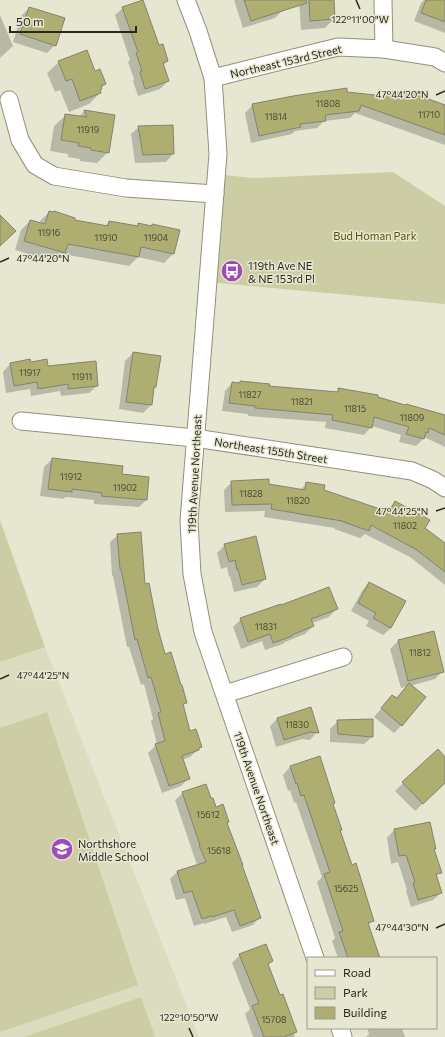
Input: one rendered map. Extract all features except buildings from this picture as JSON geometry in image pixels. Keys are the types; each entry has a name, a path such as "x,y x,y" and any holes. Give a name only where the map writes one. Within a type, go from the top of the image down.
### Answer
{"street":[{"name":"119th Avenue Northeast","path":"186,0 213,78 218,154 189,521 192,574 203,632 315,957"},
{"path":"383,0 384,48 435,58 445,63"},
{"name":"Northeast 153rd Street","path":"213,78 338,47 384,48"},
{"path":"9,100 20,140 35,165 54,176 126,188 215,194"},
{"name":"Northeast 155th Street","path":"21,421 195,438 412,471 433,480 445,488"},
{"path":"225,694 344,657"}],"shaded area":[{"name":"Northshore Middle School","path":"45,647 199,1037 0,1037 0,662"}],"green space":[{"name":"Bud Homan Park","path":"393,172 445,206 445,304 208,282 216,174 252,178"},
{"path":"0,520 45,647 0,662"},
{"path":"47,712 138,985 0,1032 0,728"},
{"path":"141,997 155,1037 24,1037"}],"place":[{"name":"119th Ave NE & NE 153rd Pl","path":"232,271"},
{"name":"Northshore Middle School","path":"62,849"}]}
